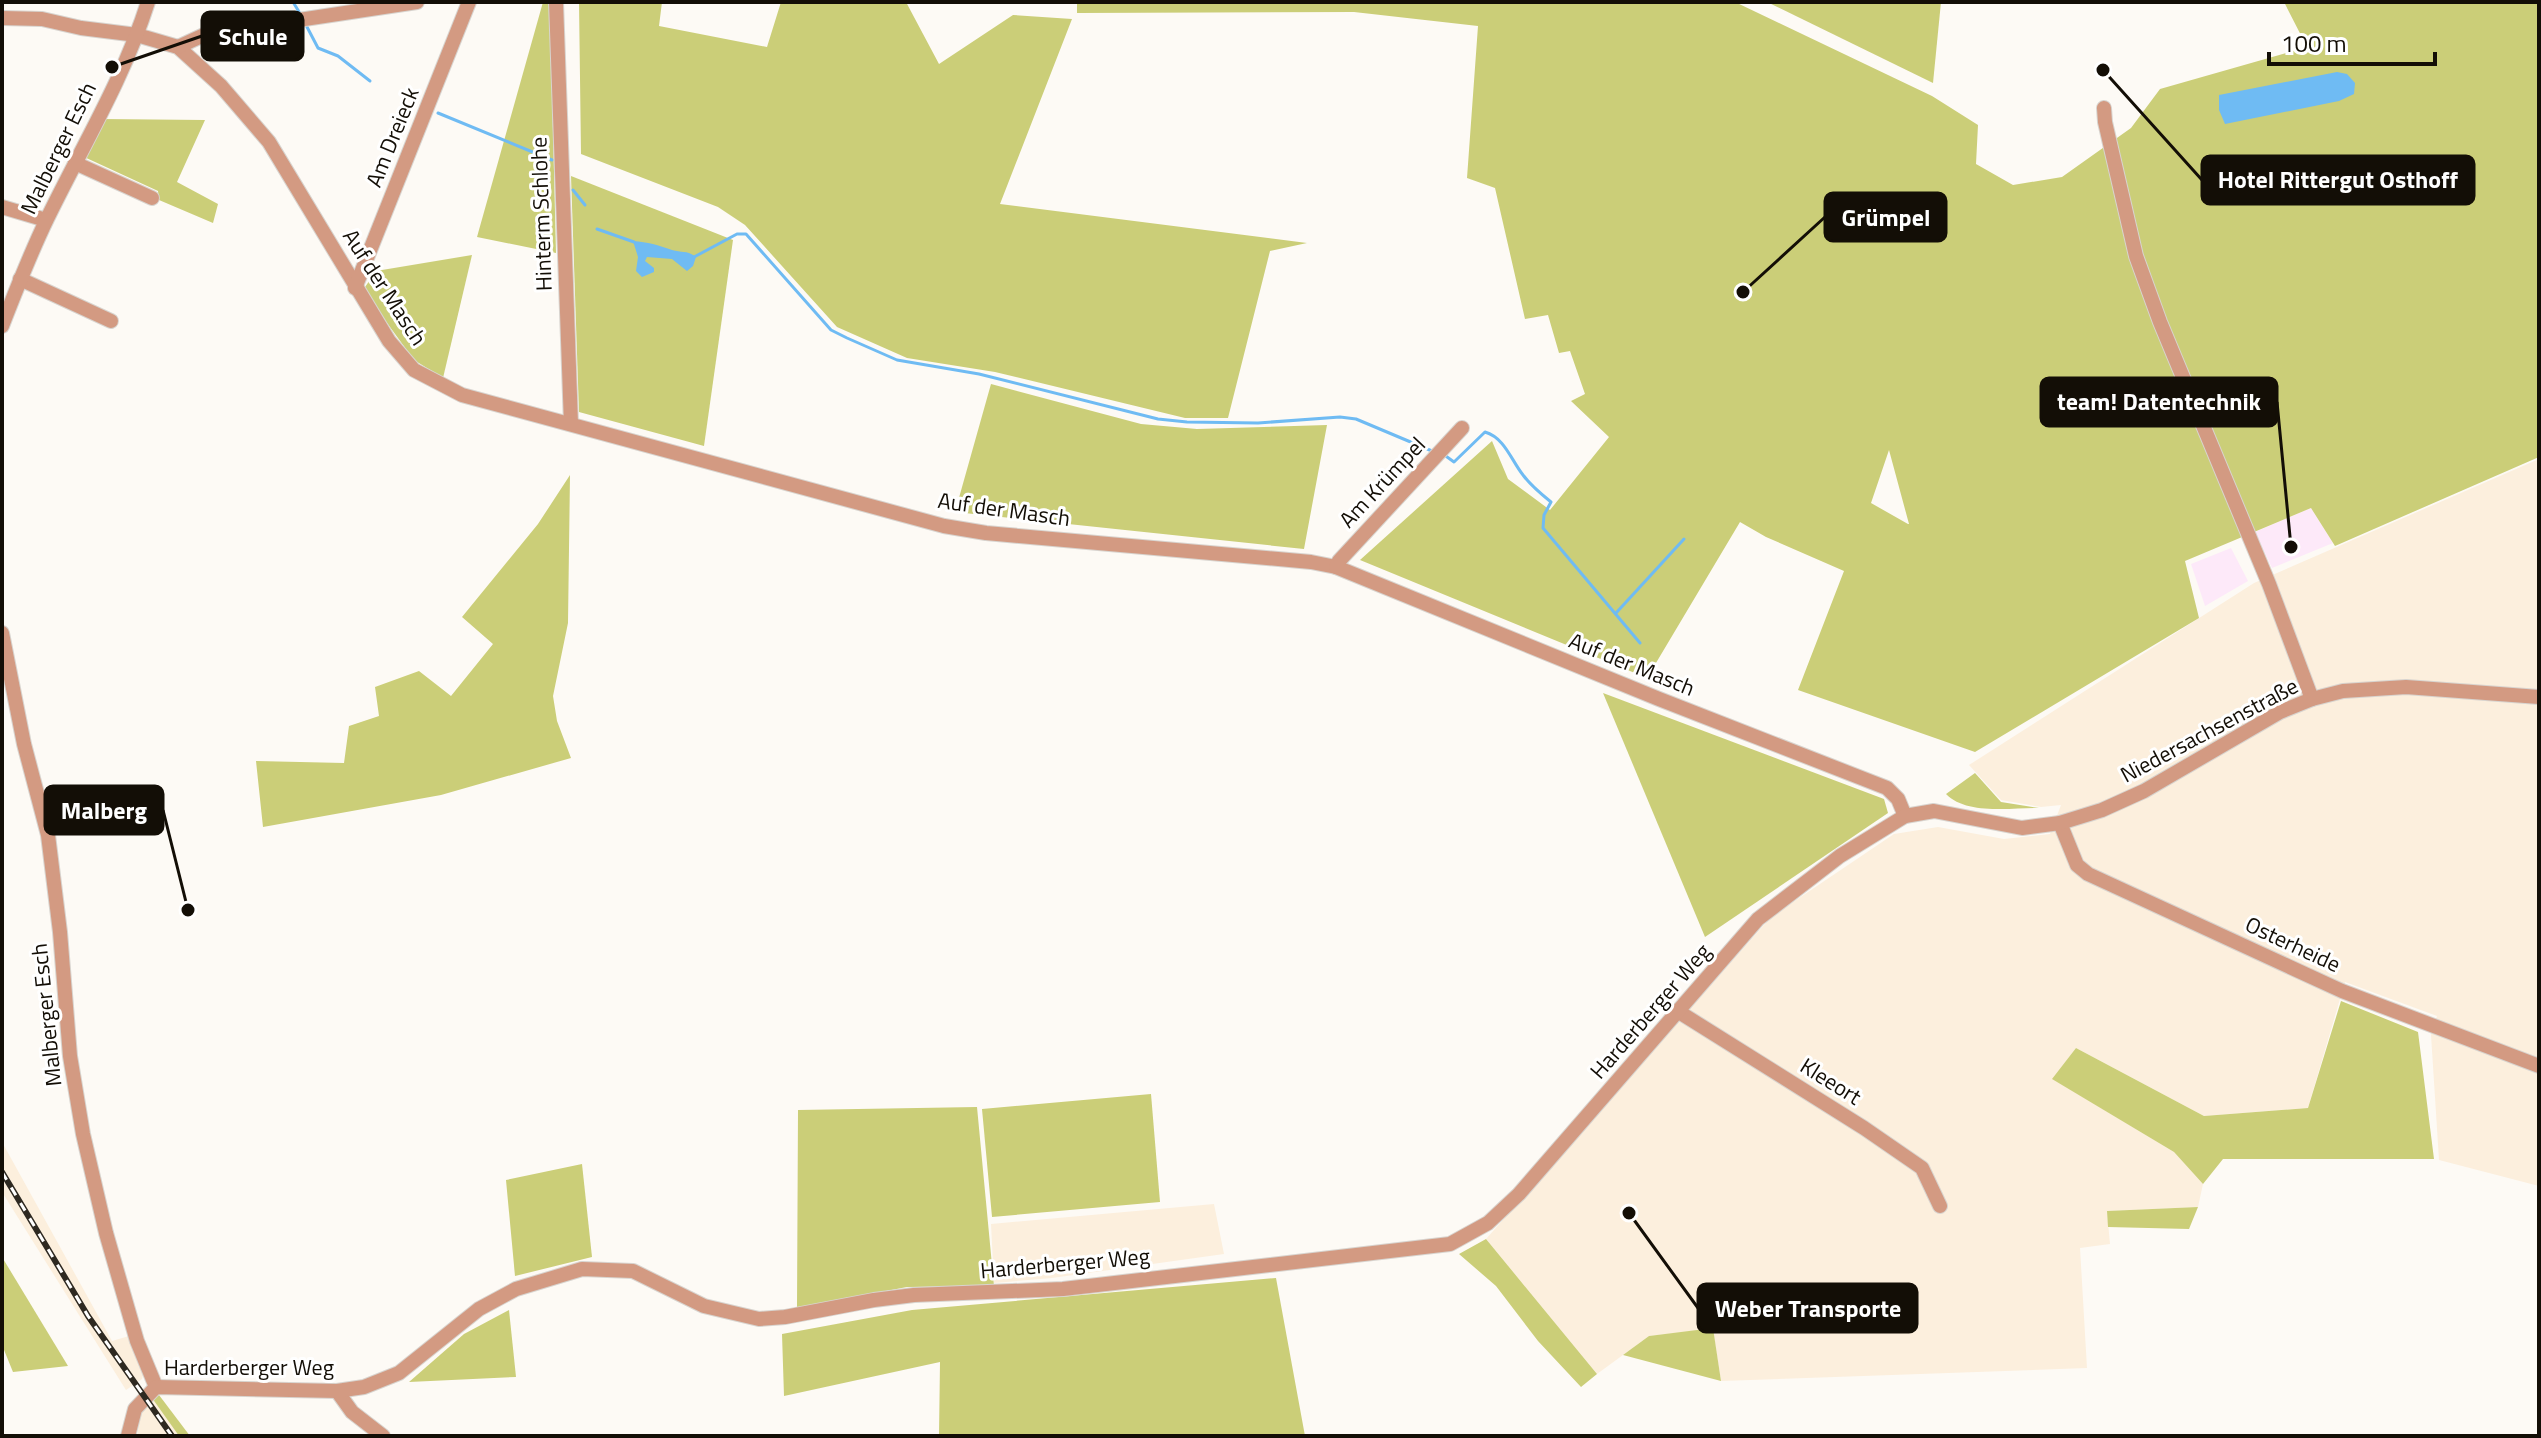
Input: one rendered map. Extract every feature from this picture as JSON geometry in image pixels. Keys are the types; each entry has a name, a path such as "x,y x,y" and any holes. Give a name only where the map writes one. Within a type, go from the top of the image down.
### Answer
{"street":[{"name":"Malberger Esch","path":"2,326 46,220 137,35 148,2"},
{"path":"2,18 42,19 137,35 178,47 206,34 417,2"},
{"name":"Am Dreieck","path":"355,288 469,2"},
{"name":"Hinterm Schlohe","path":"556,2 571,424"},
{"name":"Auf der Masch","path":"178,47 221,86 269,142 389,341 414,370 462,395 944,526 986,533 1311,562 1336,567 1887,788 1898,799 1905,816"},
{"path":"2104,108 2136,256 2160,322 2269,584 2312,699"},
{"path":"75,163 152,198"},
{"path":"2,207 46,220"},
{"path":"20,279 111,321"},
{"name":"Am Krümpel","path":"1336,567 1462,428"},
{"name":"Malberger Esch","path":"2,633 24,744 48,835 70,1056 83,1134 106,1233 137,1341 156,1387"},
{"name":"Niedersachsenstraße","path":"1905,816 1934,811 2022,828 2060,823 2102,810 2144,791 2280,712 2343,691 2390,687 2539,697"},
{"name":"Harderberger Weg","path":"128,1436 135,1409 156,1387 337,1391 364,1387 399,1373 479,1309 516,1289 582,1269 633,1271 704,1306 759,1319 914,1295 1063,1289 1450,1244 1488,1223 1519,1194 1758,919 1840,856 1905,816"},
{"name":"Osterheide","path":"2060,823 2077,865 2088,874 2342,991 2539,1066"},
{"name":"Kleeort","path":"1679,1012 1922,1168 1940,1206"},
{"path":"337,1391 352,1412 383,1436"}],"shaded area":[{"path":"2539,459 2539,1186 2439,1160 2431,1035 2437,1016 2345,982 2308,1108 2204,1116 2076,1048 2053,1079 2174,1152 2203,1184 2198,1207 2107,1211 2110,1244 2080,1248 2087,1368 1721,1381 1713,1329 1649,1336 1597,1374 1486,1239 1771,917 1894,834 1938,827 2004,839 2050,834 2061,805 2041,807 2001,800 1969,765 2254,583"},
{"path":"2311,508 2333,543 2272,568 2255,532"},
{"path":"2231,548 2248,581 2205,606 2191,564"},
{"path":"2,1142 112,1341 129,1336 144,1372 142,1379 126,1390 2,1192"},
{"path":"1214,1204 1224,1254 994,1283 991,1224"},
{"path":"152,1398 179,1436 137,1436 141,1412"}],"green space":[{"path":"543,2 548,2 550,10 556,253 477,237"},
{"path":"579,2 662,2 659,26 767,47 781,2 906,2 939,64 1013,15 1072,19 1000,204 1307,243 1270,251 1228,418 1185,418 995,372 907,358 837,327 745,225 718,207 581,154"},
{"path":"1077,2 1735,2 1932,96 1978,125 1976,164 2013,185 2062,177 2131,128 2160,89 2307,47 2284,2 2539,2 2539,457 2335,546 2311,508 2185,561 2199,618 1975,752 1798,690 1844,571 1766,537 1740,522 1647,678 1360,560 1492,441 1508,479 1550,510 1609,437 1571,401 1585,394 1570,351 1559,353 1548,315 1525,319 1495,188 1467,178 1478,26 1354,12 1077,13","holes":["1889,450 1909,524 1871,503"]},
{"path":"1767,2 1941,2 1933,83"},
{"path":"102,119 205,120 177,182 218,204 213,223 159,200 158,191 82,156"},
{"path":"571,176 733,240 704,446 579,412"},
{"path":"472,255 443,378 414,360 363,290 376,271"},
{"path":"991,384 1141,424 1197,429 1327,425 1304,549 955,512"},
{"path":"570,475 568,623 553,696 557,721 571,758 441,795 263,827 256,761 344,763 349,726 379,716 375,687 419,671 451,696 493,644 462,617 538,524"},
{"path":"1603,693 1884,799 1888,813 1705,937"},
{"path":"1975,773 2001,802 2039,808 1977,808 1955,801 1946,794"},
{"path":"2341,1001 2418,1032 2434,1159 2223,1159 2203,1184 2174,1152 2052,1079 2076,1048 2204,1116 2308,1108"},
{"path":"1151,1094 1160,1202 992,1217 982,1109"},
{"path":"977,1107 994,1286 907,1287 797,1308 798,1110"},
{"path":"582,1164 592,1257 515,1276 506,1180"},
{"path":"2198,1207 2189,1229 2108,1227 2107,1211"},
{"path":"1486,1239 1597,1374 1581,1387 1538,1341 1496,1286 1459,1254"},
{"path":"2,1257 68,1366 13,1372 2,1345"},
{"path":"1276,1278 1305,1436 939,1436 940,1362 784,1396 782,1334 912,1310"},
{"path":"509,1310 516,1377 409,1382 464,1334"},
{"path":"1713,1328 1721,1381 1623,1355 1649,1336"},
{"path":"159,1395 190,1436 179,1436 152,1398"}],"water":[{"path":"2337,72 2347,74 2355,83 2354,94 2339,101 2225,124 2219,110 2219,95"},
{"path":"633,241 690,253 696,257 693,266 687,271 672,259 647,257 645,261 654,268 654,272 642,277 636,271 638,257"}],"waterway":[{"path":"293,2 301,15"},
{"path":"306,25 318,48 338,56 370,81"},
{"path":"438,113 552,160"},
{"path":"573,190 585,205"},
{"path":"597,229 634,242"},
{"path":"694,257 737,234 746,234 831,330 897,360 979,374 1158,419 1258,423 1340,417 1356,419 1432,451"},
{"path":"1443,454 1454,462 1485,432 1498,439 1526,479 1551,502 1544,515 1543,528 1640,643"},
{"path":"1616,613 1684,539"}],"railway":[{"path":"2,1172 88,1316 172,1436"}],"place":[{"name":"Schule","path":"112,67"},
{"name":"Hotel Rittergut Osthoff","path":"2103,70"},
{"name":"Grümpel","path":"1743,292"},
{"name":"team! Datentechnik","path":"2291,547"},
{"name":"Malberg","path":"188,910"},
{"name":"Weber Transporte","path":"1629,1213"}]}
